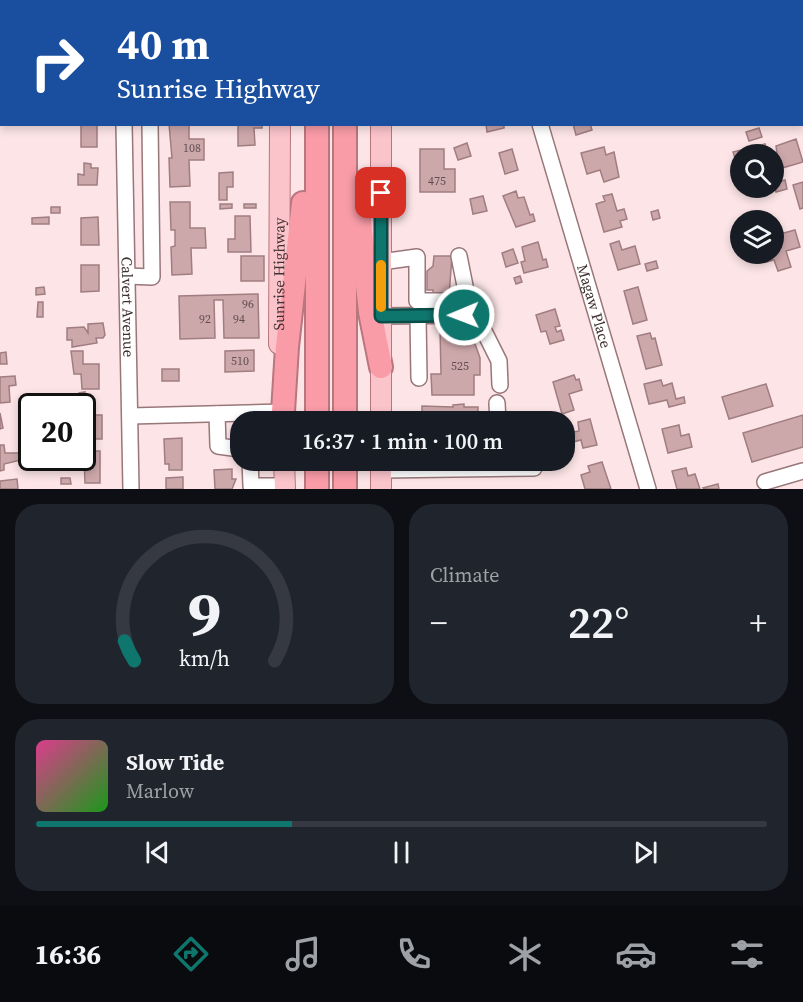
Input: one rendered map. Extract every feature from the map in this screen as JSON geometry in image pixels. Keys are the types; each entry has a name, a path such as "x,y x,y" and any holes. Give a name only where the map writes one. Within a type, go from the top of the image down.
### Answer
{"highway":[{"path":"283,411 287,346 312,126"},
{"path":"317,126 317,411"},
{"path":"347,126 370,312 381,367"},
{"path":"345,411 347,126"},
{"path":"317,471 317,489"},
{"path":"345,471 345,489"}],"main road":[{"name":"Sunrise Highway","path":"279,126 279,350 283,411"},
{"path":"381,126 381,411"},
{"path":"284,471 285,488"}],"street":[{"name":"Calvert Avenue","path":"124,126 131,489"},
{"path":"127,276 152,277 150,126"},
{"name":"Magaw Place","path":"541,126 648,489"},
{"path":"125,180 151,180"},
{"path":"126,203 152,204"},
{"path":"381,262 417,257 417,301 468,301 459,256"},
{"path":"381,316 476,315 499,361 500,385"},
{"path":"418,316 419,378"},
{"path":"497,403 497,411"},
{"path":"217,414 218,446 230,448"},
{"path":"130,416 230,415"},
{"path":"250,471 251,486 285,488"},
{"path":"381,473 410,471"},
{"path":"765,482 803,471"}],"building":[{"path":"81,126 97,126 97,147 81,147"},
{"path":"169,126 189,126 189,139 204,139 204,160 189,160 190,186 170,187 169,158 172,158"},
{"path":"238,126 262,126 262,128 254,128 255,145 238,146"},
{"path":"486,126 504,126 504,128 487,132"},
{"path":"574,126 591,126 592,130 576,135"},
{"path":"759,128 762,137 749,141 746,132"},
{"path":"796,139 803,162 784,168 784,144 782,144"},
{"path":"467,143 471,156 458,160 454,148"},
{"path":"604,147 606,155 614,152 619,177 604,182 600,170 587,174 581,153"},
{"path":"420,149 444,149 444,169 455,169 455,192 420,192"},
{"path":"512,149 518,170 505,174 499,153"},
{"path":"84,163 91,164 91,168 98,168 97,185 78,185 78,174 84,175"},
{"path":"233,172 233,187 227,187 227,200 219,200 219,173"},
{"path":"803,182 803,208 800,209 793,185"},
{"path":"516,191 518,198 524,197 530,215 533,214 535,221 516,227 503,196"},
{"path":"612,194 617,211 624,209 627,219 620,221 622,227 604,232 596,204 605,201 603,196"},
{"path":"483,196 487,211 473,214 470,199"},
{"path":"170,202 190,202 190,228 205,228 206,248 191,248 192,274 172,275 171,247 175,246 175,230 171,230"},
{"path":"220,204 232,204 232,208 220,209"},
{"path":"244,204 256,204 256,208 244,208"},
{"path":"51,207 60,207 60,213 51,213"},
{"path":"658,210 660,218 653,220 651,212"},
{"path":"235,216 250,216 251,252 228,252 228,239 235,239"},
{"path":"49,217 49,224 32,224 32,218"},
{"path":"98,217 99,245 81,245 81,218"},
{"path":"795,230 800,247 786,251 791,267 778,271 775,264 784,264 784,233"},
{"path":"619,241 622,250 635,246 640,264 618,270 610,244"},
{"path":"538,242 543,260 546,259 548,267 524,273 521,262 525,261 522,247"},
{"path":"513,249 518,263 506,267 502,253"},
{"path":"241,256 264,256 264,281 241,281"},
{"path":"434,256 452,256 449,296 433,296 433,290 427,290 427,271 433,266"},
{"path":"656,261 658,268 647,271 645,264"},
{"path":"81,265 99,265 99,291 81,292"},
{"path":"520,276 522,282 516,284 514,278"},
{"path":"44,287 45,294 36,295 36,288"},
{"path":"638,287 647,320 633,324 624,291"},
{"path":"258,294 259,338 224,338 223,300 214,300 215,338 180,339 179,296"},
{"path":"38,302 43,302 43,317 37,317"},
{"path":"555,309 560,326 555,327 557,332 561,330 564,340 550,344 546,331 541,332 536,315"},
{"path":"103,323 105,335 103,338 96,338 97,343 72,347 72,340 67,340 67,328 84,327 88,333 88,324"},
{"path":"440,330 470,330 480,358 480,375 474,375 474,395 432,395 431,374 441,374"},
{"path":"650,333 652,339 655,338 662,365 646,369 637,336"},
{"path":"254,350 254,371 225,372 225,351"},
{"path":"71,351 83,351 83,364 99,364 99,389 82,389 81,374 74,374"},
{"path":"6,352 7,364 0,364 0,353"},
{"path":"162,369 179,369 179,381 162,381"},
{"path":"574,375 576,380 579,379 582,390 569,394 574,410 561,411 553,382"},
{"path":"15,376 16,385 9,386 10,402 0,403 0,377"},
{"path":"661,380 663,386 672,383 676,399 684,397 685,403 669,407 667,400 649,404 644,384"},
{"path":"766,384 773,406 729,419 722,397"},
{"path":"464,404 464,407 478,407 478,411 422,411 422,406 453,407 453,405"},
{"path":"0,413 3,428 0,429"},
{"path":"96,415 102,415 102,439 96,439"},
{"path":"803,415 803,447 752,462 743,433"},
{"path":"590,419 597,445 583,448 581,440 575,442 575,432 579,431 578,422"},
{"path":"679,425 681,436 689,434 692,447 668,453 662,429"},
{"path":"182,438 182,470 169,470 169,464 165,464 164,439"},
{"path":"0,445 4,445 5,453 18,453 18,461 4,464 4,470 0,471"},
{"path":"96,451 100,451 100,483 85,483 85,471 96,471"},
{"path":"602,462 611,489 585,489 581,475 590,472 588,466"},
{"path":"686,468 688,476 695,474 700,489 677,489 672,471"},
{"path":"214,470 232,471 232,479 236,479 232,489 215,489"},
{"path":"183,477 183,489 166,489 166,478"},
{"path":"61,478 70,478 71,484 61,484"},
{"path":"17,479 18,489 0,489 0,481"},
{"path":"718,484 719,489 703,488"}],"slow traffic":[{"path":"381,265 381,307"}],"route":[{"path":"381,193 381,316 464,315"}]}
